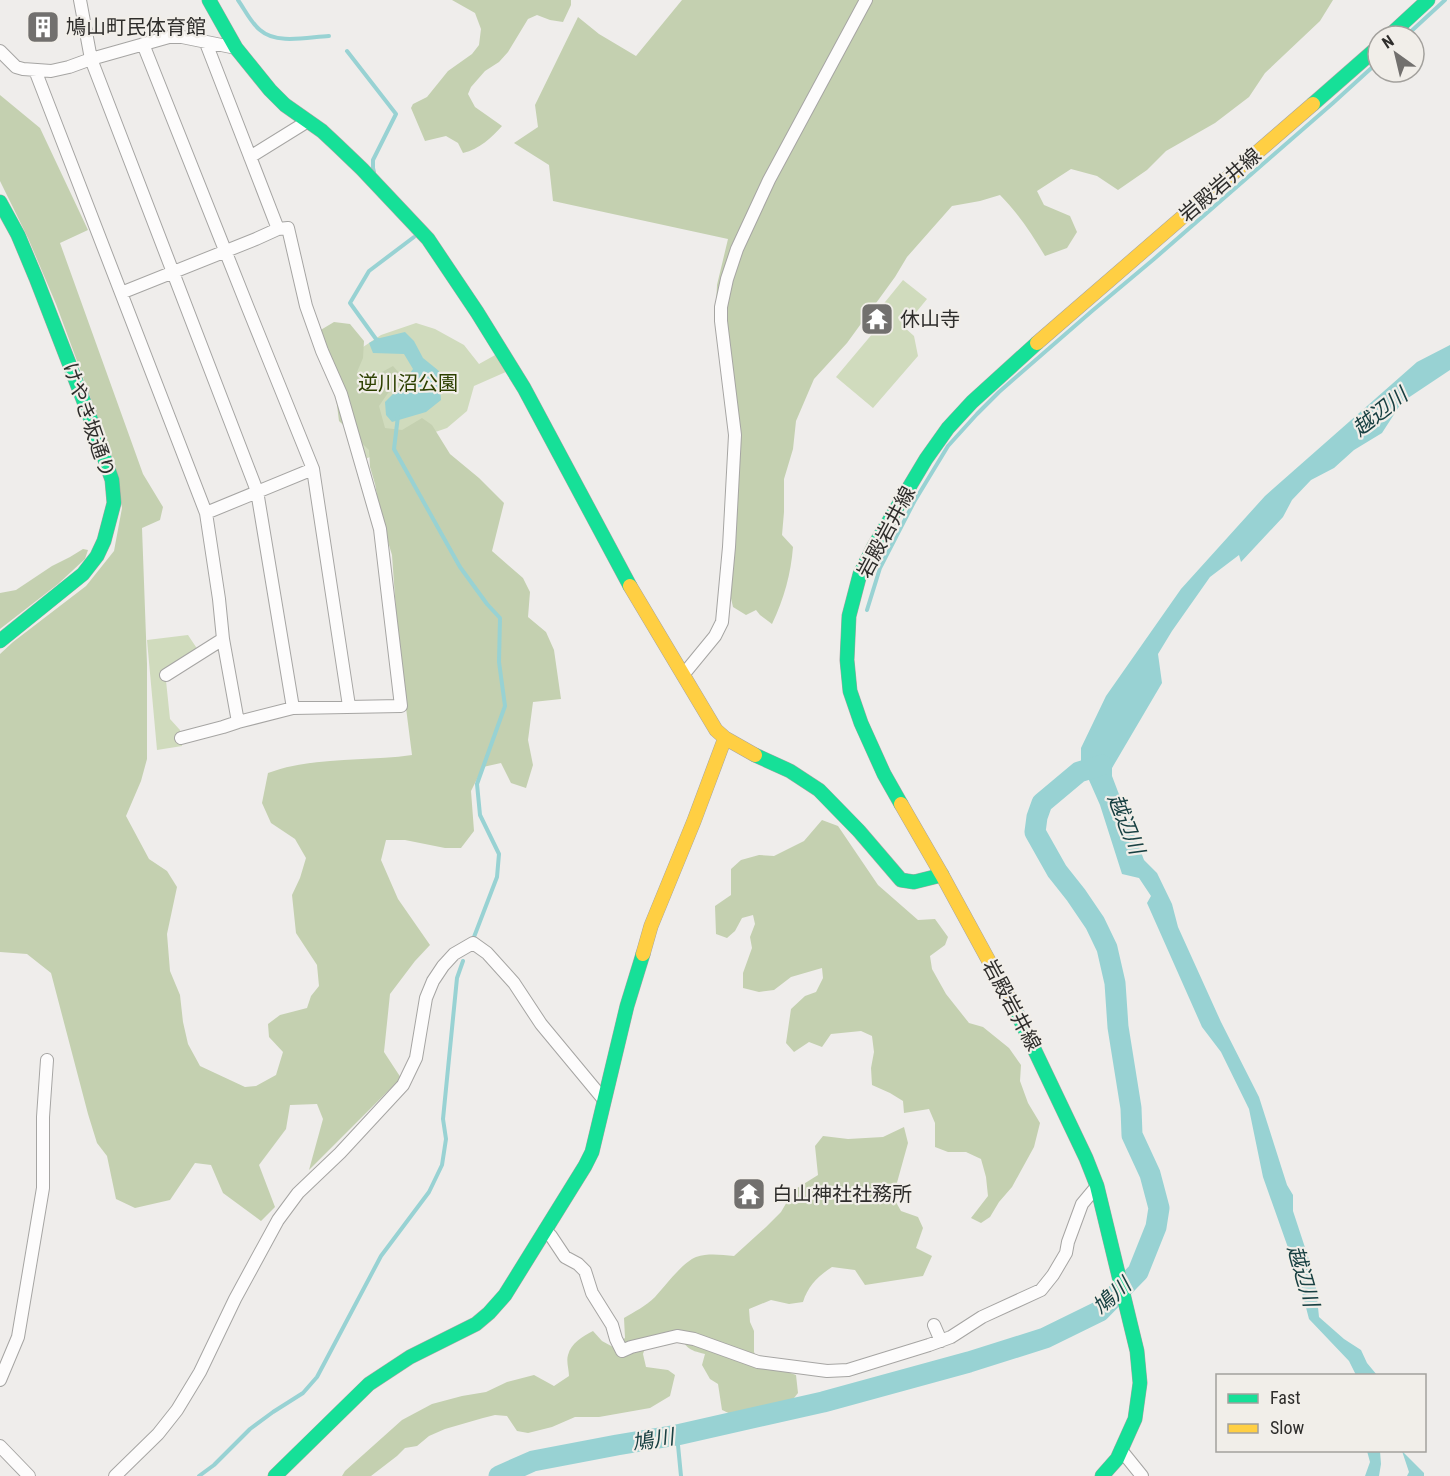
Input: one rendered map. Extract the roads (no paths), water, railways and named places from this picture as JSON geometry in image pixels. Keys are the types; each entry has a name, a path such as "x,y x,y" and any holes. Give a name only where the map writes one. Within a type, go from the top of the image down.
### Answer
{"street":[{"path":"80,0 91,59 257,491 293,708"},
{"path":"209,0 236,48 270,90 285,105 322,131 362,169 428,239 524,388 633,591 716,730 725,738 789,771 819,790 859,831 901,880 914,882 942,875"},
{"path":"683,675 715,636 722,622 735,435 721,321 721,307 727,279 737,249 769,180 866,0"},
{"path":"1402,24 1428,0"},
{"path":"0,51 16,67 51,71 169,38 182,37 236,48"},
{"path":"206,43 278,229"},
{"path":"143,44 314,469 349,706"},
{"name":"岩殿岩井線","path":"1121,1450 1135,1419 1140,1383 1137,1351 1097,1186 1020,1018 884,774 861,723 850,691 847,660 849,616 860,574 874,546 926,459 972,402 1043,337 1366,58"},
{"path":"35,70 206,513 223,639 238,722"},
{"path":"250,157 308,121"},
{"name":"けやき坂通り","path":"0,202 18,235 36,278 91,420 112,480 114,503 104,541 97,556 83,574 0,641"},
{"path":"121,293 278,229 288,228 306,306 341,394 380,529 400,706 293,708 181,738"},
{"path":"206,513 314,469"},
{"path":"166,675 223,639"},
{"path":"275,1476 379,1376 418,1352 482,1319 505,1295 585,1166 592,1152 627,1006 651,926 725,738"},
{"path":"115,1476 158,1434 177,1410 200,1372 235,1299 278,1220 298,1193 340,1153 403,1085 416,1058 426,998 433,981 454,954 474,943 487,953 514,983 541,1024 604,1100"},
{"path":"0,1380 18,1337 43,1188 47,1060"},
{"path":"545,1230 564,1257 578,1264 585,1271 592,1293 612,1325 622,1351 677,1336 694,1339 758,1362 827,1371 848,1370 951,1337 982,1317 1041,1290 1066,1253 1082,1204 1097,1186"},
{"path":"934,1325 941,1341"},
{"path":"0,1446 29,1476"},
{"path":"1102,1476 1117,1459 1121,1450 1142,1476"}],"water":[{"path":"405,332 414,341 423,358 439,371 441,400 426,412 392,422 386,415 385,402 401,386 413,369 404,354 373,353 369,343"},
{"name":"越辺川","path":"1450,345 1450,370 1402,402 1382,433 1354,450 1334,468 1311,480 1292,500 1283,517 1241,562 1239,555 1210,577 1158,654 1162,683 1112,768 1112,776 1144,860 1157,873 1172,904 1178,927 1221,1022 1259,1097 1287,1185 1293,1195 1293,1211 1315,1278 1319,1317 1344,1339 1361,1350 1367,1363 1376,1374 1356,1374 1349,1361 1309,1319 1297,1273 1263,1177 1249,1109 1221,1052 1202,1027 1147,903 1151,896 1139,878 1122,874 1100,805 1081,762 1081,748 1106,696 1181,589 1265,496 1417,362"},
{"path":"1367,1452 1380,1452 1379,1476 1365,1476 1370,1462"},
{"path":"1402,1452 1424,1473 1424,1476 1407,1476 1409,1472"}],"waterway":[{"path":"238,0 254,24 267,35 284,39 329,36"},
{"path":"1419,24 1445,0"},
{"path":"347,51 396,114 373,160 374,172"},
{"path":"867,610 880,568 914,502 948,446 977,414 999,392 1366,73"},
{"path":"378,340 350,303 369,271 414,237"},
{"path":"398,416 394,449 460,567 500,618 499,662 505,706 477,784 480,815 499,854 497,877 474,937"},
{"name":"鳩川","path":"499,1476 533,1461 677,1435 823,1402 969,1362 1045,1338 1100,1311 1138,1272 1156,1227 1159,1208 1150,1174 1132,1135 1131,1108 1118,1027 1115,983 1107,948 1095,923 1057,871 1035,832 1042,803 1079,772 1102,765"},
{"path":"199,1476 214,1465 250,1429 303,1393 317,1377 381,1256 429,1192 442,1165 446,1139 443,1119 457,978 463,961"},
{"path":"677,1435 681,1476"}],"place":[{"name":"鳩山町民体育館","path":"43,27"},
{"name":"休山寺","path":"877,319"},
{"name":"白山神社社務所","path":"749,1194"}],"park label":[{"name":"逆川沼公園","path":"408,383"}]}
